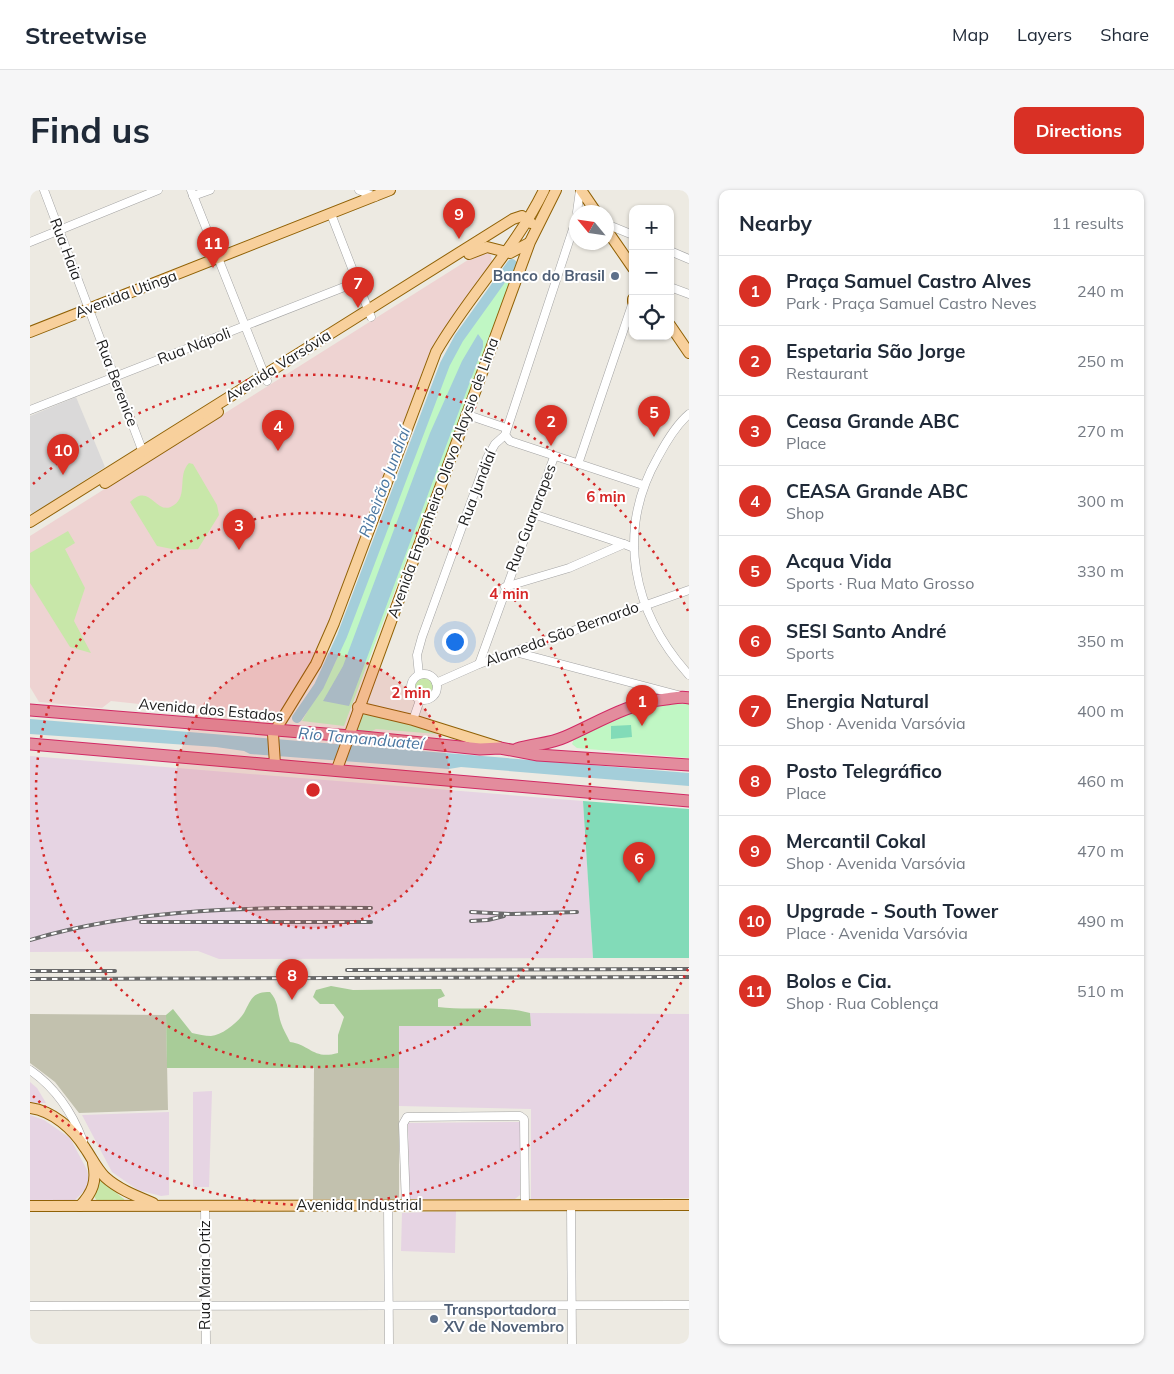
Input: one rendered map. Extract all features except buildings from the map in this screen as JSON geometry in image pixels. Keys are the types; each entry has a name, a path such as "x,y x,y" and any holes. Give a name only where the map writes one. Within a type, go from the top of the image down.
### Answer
{"highway":[{"path":"515,750 546,744 565,737 616,712 635,705 687,698"},
{"name":"Avenida dos Estados","path":"30,710 273,734 480,749 500,748 538,755 689,765"},
{"path":"30,744 338,765 481,782 689,801"},
{"path":"481,782 515,779 689,793"}],"main road":[{"name":"Avenida Utinga","path":"30,332 390,190"},
{"path":"274,760 273,734 316,664 334,623 436,352 500,251 528,218 544,190"},
{"name":"Avenida Engenheiro Olavo Alaysio de Lima","path":"338,765 465,414 534,231 556,190"},
{"path":"580,190 591,205"},
{"name":"Avenida Varsóvia","path":"30,522 265,379 370,313 505,224 517,217 528,218"},
{"path":"528,218 534,231"},
{"path":"500,251 496,238 505,224"},
{"path":"614,241 629,262"},
{"name":"Avenida Varsóvia","path":"370,313 477,249 515,252 530,242"},
{"path":"674,331 689,353"},
{"name":"Avenida Varsóvia","path":"30,530 144,454"},
{"path":"358,707 413,720 500,748"},
{"path":"30,1108 41,1111 64,1123 86,1148 95,1172 93,1188 80,1206"},
{"path":"92,1162 116,1185 158,1205"},
{"name":"Avenida Industrial","path":"30,1206 689,1205"}],"street":[{"name":"Rua Haia","path":"44,190 88,308"},
{"path":"30,242 158,190"},
{"path":"210,190 192,193 265,379"},
{"path":"359,190 375,197"},
{"path":"579,205 580,190"},
{"path":"585,205 588,201"},
{"path":"331,214 370,313"},
{"path":"614,227 629,233"},
{"name":"Rua Jundiaí","path":"419,675 417,655 428,621 487,458 494,444 505,431 569,241"},
{"path":"674,253 689,259"},
{"name":"Rua Nápoli","path":"30,410 357,282"},
{"path":"674,288 689,294"},
{"name":"Rua Berenice","path":"88,308 144,454"},
{"path":"578,464 629,313"},
{"path":"465,414 505,431 510,441 643,485"},
{"path":"689,414 662,450 643,485 638,508 634,548 638,584 644,604 667,648 689,675"},
{"name":"Rua Guararapes","path":"479,664 505,587 554,457"},
{"path":"533,514 634,548"},
{"path":"505,587 569,568 624,544"},
{"name":"Alameda São Bernardo","path":"436,683 479,664 644,604 689,590"},
{"path":"514,652 687,698"},
{"path":"419,675 428,675 436,683 434,695 428,700 420,700 414,696 411,690 412,682 419,675"},
{"path":"413,720 420,700"},
{"path":"30,1070 50,1087 66,1106 86,1148"},
{"path":"64,1123 66,1106"},
{"path":"406,1205 405,1119 410,1116 523,1117 525,1205"},
{"name":"Rua Maria Ortiz","path":"205,1205 206,1344"},
{"path":"388,1205 389,1344"},
{"path":"571,1205 572,1344"},
{"path":"30,1306 689,1306"}],"shaded area":[{"path":"488,252 491,255 492,262 444,329 424,367 327,630 310,667 276,719 268,722 243,720 237,712 187,708 182,703 162,701 158,706 111,701 102,708 39,702 30,687 30,536 479,253"},
{"path":"76,397 105,467 32,515 30,510 30,416"},
{"path":"30,756 583,801 593,958 219,959 198,951 30,952"},
{"path":"530,1013 689,1014 689,1198 531,1199 531,1109 399,1106 399,1026 531,1026"},
{"path":"30,1014 166,1015 168,1110 79,1113 55,1082 30,1063"},
{"path":"314,1068 399,1068 399,1199 313,1199"},
{"path":"30,1082 37,1088 46,1103 30,1103"},
{"path":"212,1091 209,1187 193,1187 193,1092"},
{"path":"169,1112 169,1195 161,1196 138,1190 112,1172 82,1115"},
{"path":"30,1115 44,1120 70,1138 87,1170 89,1180 86,1189 75,1200 30,1200"},
{"path":"520,1122 520,1195 515,1199 409,1199 408,1123"},
{"path":"456,1211 455,1253 401,1251 402,1213"}],"green space":[{"path":"513,267 516,268 344,726 302,721 335,663 451,360 460,341"},
{"path":"189,463 193,464 217,505 219,515 198,549 177,550 157,546 130,502 143,495 162,507 168,508 174,505 181,496 185,468"},
{"path":"68,531 75,543 65,549 85,588 74,621 91,653 70,647 30,583 30,553"},
{"path":"424,678 430,681 433,687 430,693 424,696 418,693 415,687 418,681"},
{"path":"689,703 689,758 577,748 572,744 576,735 649,704"},
{"path":"363,714 417,725 450,735 376,729 370,732 356,730"},
{"path":"631,725 632,737 611,739 611,726"},
{"path":"583,801 689,809 689,958 593,958"},
{"path":"331,986 353,990 441,989 445,996 438,999 438,1007 507,1009 530,1013 531,1026 399,1026 399,1068 167,1068 166,1015 173,1009 192,1033 211,1036 231,1027 243,1015 254,997 264,992 270,992 275,999 281,1023 290,1042 323,1055 338,1053 338,1035 344,1017 334,1004 320,1004 313,997 316,990"},
{"path":"99,1179 124,1199 125,1202 97,1201 93,1195"}],"water":[{"path":"478,334 483,341 483,347 349,706 323,701 343,666 430,433 462,361"},
{"path":"30,719 689,773 689,786 461,767 449,769 250,754 244,751 216,747 30,734"}],"waterway":[{"name":"Ribeirão Jundiaí","path":"297,718 319,686 342,636 445,364 459,338 512,264"}],"railway":[{"path":"30,940 72,929 156,915 242,909 371,908"},
{"path":"471,912 511,914 577,912"},
{"path":"471,921 488,920 504,916"},
{"path":"141,922 371,922"},
{"path":"347,970 689,969"},
{"path":"30,971 115,971"},
{"path":"30,979 689,977"}],"place":[{"name":"Mercantil Cokal","path":"459,239"},
{"name":"Bolos e Cia.","path":"213,268"},
{"name":"Banco do Brasil","path":"615,276"},
{"name":"Energia Natural","path":"358,308"},
{"name":"Acqua Vida","path":"654,437"},
{"name":"Espetaria São Jorge","path":"551,446"},
{"name":"CEASA Grande ABC","path":"278,451"},
{"name":"Upgrade - South Tower","path":"63,475"},
{"name":"Ceasa Grande ABC","path":"239,550"},
{"name":"Praça Samuel Castro Alves","path":"642,726"},
{"name":"SESI Santo André","path":"639,883"},
{"name":"Posto Telegráfico","path":"292,1000"},
{"name":"Transportadora XV de Novembro","path":"434,1319"}],"water label":[{"name":"Rio Tamanduateí","path":"361,738"}]}
